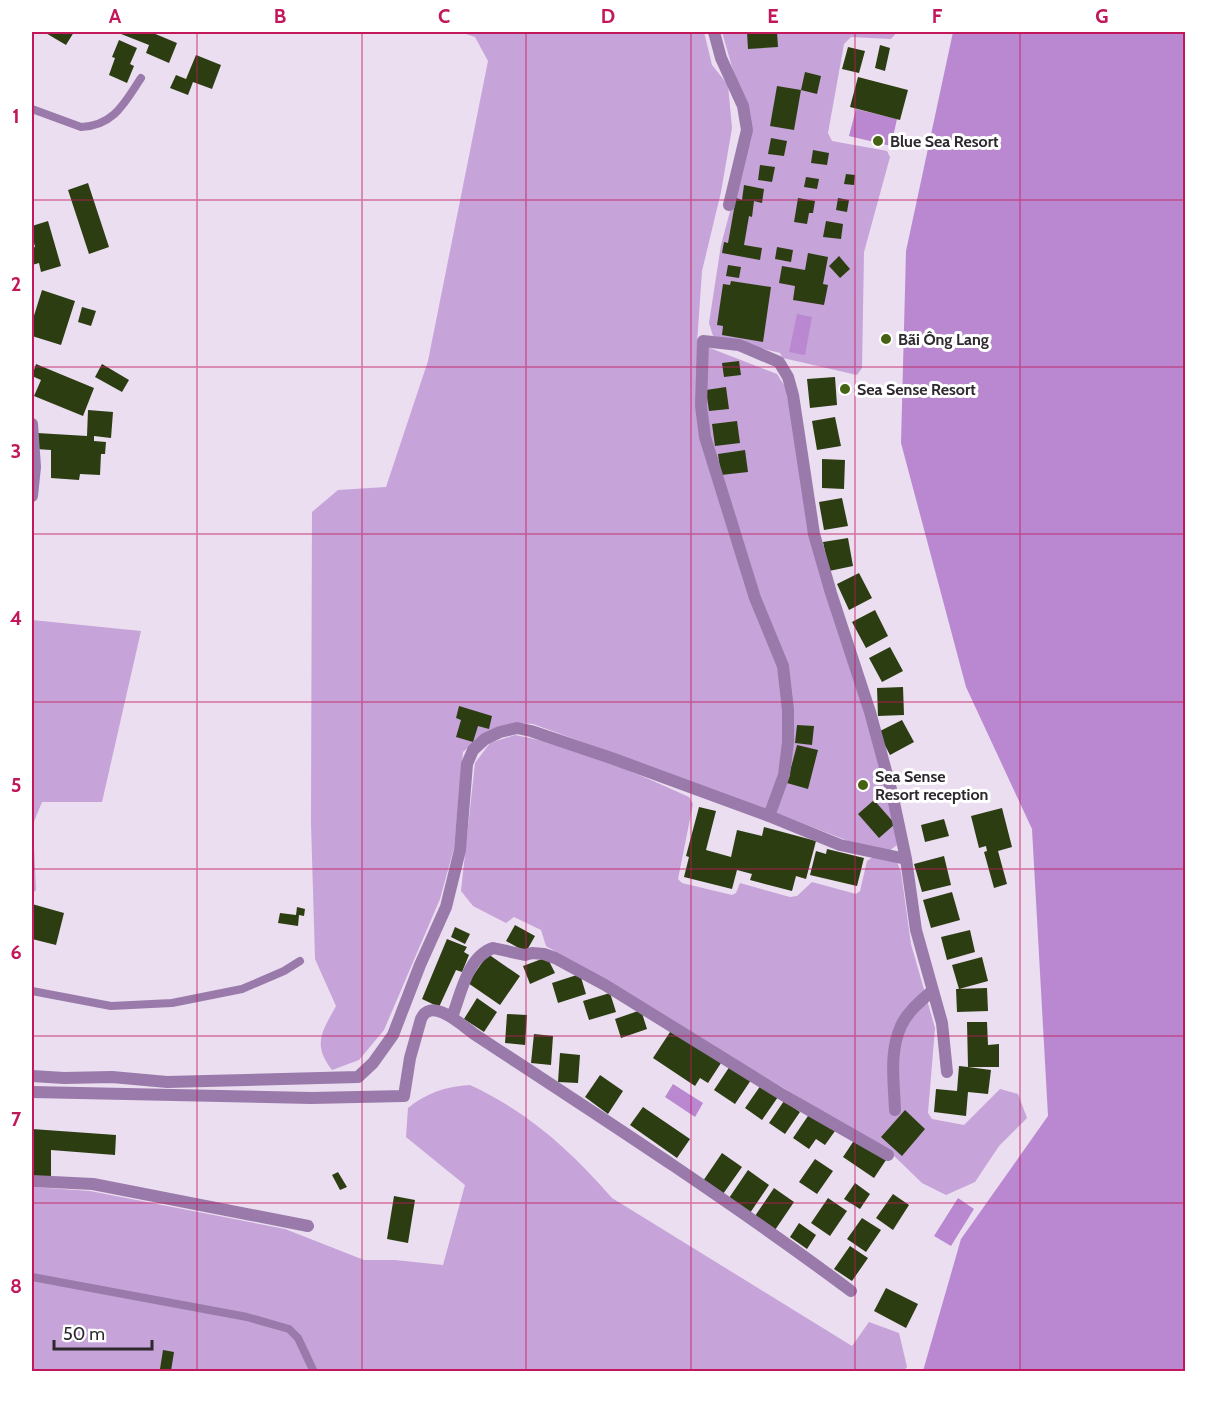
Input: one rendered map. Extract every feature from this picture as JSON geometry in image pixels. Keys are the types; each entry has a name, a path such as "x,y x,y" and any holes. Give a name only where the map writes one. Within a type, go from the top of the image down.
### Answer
{"street":[{"path":"714,32 721,58 743,106 747,130 729,205"},
{"path":"769,816 784,775 788,742 788,710 783,666 755,598 705,437 701,406 703,341 747,348 779,363 788,378 797,417 814,534 870,712 892,793 906,859 916,930 942,1023 947,1072"},
{"path":"32,424 35,467 32,495"},
{"path":"32,1076 112,1077 167,1082 358,1077 373,1063 393,1035 420,965 446,907 460,850 467,764 473,750 484,739 516,728 614,759 847,847 906,859"},
{"path":"452,1017 472,965 488,949 501,948 525,955 544,954 605,986 783,1095 888,1155"},
{"path":"896,1110 893,1054 896,1039 907,1016 932,991"},
{"path":"32,1092 311,1098 404,1096 410,1058 423,1013 436,1011 452,1017 792,1247 851,1291"},
{"path":"32,1181 93,1184 308,1226"}],"lane":[{"path":"32,109 81,127 88,127 101,123 116,114 141,78"},
{"path":"32,991 111,1006 172,1003 242,989 284,971 300,961"},
{"path":"32,1277 247,1317 290,1329 298,1338 314,1371"}],"shaded area":[{"path":"460,32 704,32 712,65 728,85 732,128 721,192 702,271 697,343 777,374 789,393 803,484 888,794 897,845 889,851 861,846 533,724 512,724 495,729 463,752 454,848 440,899 384,1030 359,1060 332,1070 322,1053 321,1038 336,1006 315,959 311,822 312,512 338,490 386,487 428,361 488,61 475,37"},
{"path":"722,32 897,32 891,39 851,37 844,44 828,133 832,141 887,151 890,157 864,252 862,368 857,375 783,358 780,353 713,336 709,323 721,245 740,174 745,112"},
{"path":"953,32 1185,32 1185,1371 923,1371 961,1239 1048,1116 1032,829 966,687 901,443 906,251"},
{"path":"856,109 897,119 891,146 849,136"},
{"path":"797,314 812,317 805,355 789,352"},
{"path":"32,620 141,631 102,802 42,802 33,824 36,890 32,894"},
{"path":"515,735 582,753 626,769 689,797 693,804 678,879 682,883 732,895 736,893 740,883 790,897 797,896 812,882 856,894 860,891 867,861 873,857 897,862 901,872 911,944 935,1028 928,1113 932,1119 964,1125 1000,1089 1018,1094 1027,1118 999,1146 975,1182 946,1195 922,1183 890,1152 546,946 541,930 514,917 506,923 473,906 461,891 475,763 490,743"},
{"path":"673,1084 703,1103 695,1117 665,1097"},
{"path":"470,1085 511,1107 547,1134 564,1148 612,1198 852,1346 869,1322 899,1333 907,1367 903,1372 35,1371 32,1368 32,1187 90,1191 285,1229 364,1260 395,1260 443,1265 465,1185 406,1137 408,1108 437,1091"},
{"path":"958,1198 974,1209 951,1246 934,1236"}],"building":[{"path":"44,32 74,32 66,45"},
{"path":"116,32 154,32 177,43 169,63 146,53 149,45"},
{"path":"747,32 777,32 778,47 748,49"},
{"path":"119,40 137,48 130,64 134,66 127,83 109,75 115,58 112,57"},
{"path":"880,45 890,48 885,71 875,68"},
{"path":"848,47 865,51 859,73 842,69"},
{"path":"196,55 221,65 212,89 193,82 188,95 170,88 176,75 186,79"},
{"path":"805,72 821,76 817,94 801,90"},
{"path":"858,77 908,90 900,120 850,107"},
{"path":"777,86 801,90 794,130 770,126"},
{"path":"771,138 787,141 784,156 768,154"},
{"path":"813,150 829,153 827,165 811,163"},
{"path":"760,165 775,167 772,182 758,180"},
{"path":"846,174 855,175 854,185 844,184"},
{"path":"806,177 819,179 817,189 804,187"},
{"path":"88,183 109,247 89,254 68,190"},
{"path":"744,185 764,189 762,203 754,201 744,245 762,248 760,260 722,253 724,242 728,243 736,198 742,200"},
{"path":"798,198 815,201 813,213 809,213 807,224 794,222"},
{"path":"838,198 849,200 847,212 836,210"},
{"path":"48,221 61,266 41,272 39,263 32,265 32,248 35,247 32,226"},
{"path":"826,221 843,224 841,239 823,237"},
{"path":"777,247 793,250 791,262 775,259"},
{"path":"808,253 828,257 823,284 828,285 824,305 793,300 795,286 779,283 782,266 805,270"},
{"path":"839,256 850,269 840,278 829,266"},
{"path":"728,265 741,267 739,278 726,276"},
{"path":"731,281 771,287 763,342 722,335 723,326 717,325 723,284 730,285"},
{"path":"42,290 75,301 61,345 32,336 32,322"},
{"path":"82,307 96,311 91,326 78,322"},
{"path":"739,361 741,375 724,377 722,363"},
{"path":"36,364 94,388 83,416 34,396 41,380 32,376"},
{"path":"102,364 129,380 122,392 95,377"},
{"path":"835,377 837,405 810,408 807,379"},
{"path":"726,387 729,409 709,411 706,390"},
{"path":"88,410 113,412 111,438 94,436 94,441 106,442 105,454 101,454 100,475 80,474 79,480 51,478 51,450 36,449 37,433 87,436"},
{"path":"835,417 841,446 817,450 812,421"},
{"path":"737,421 740,443 715,446 712,424"},
{"path":"745,450 748,472 721,475 718,454"},
{"path":"822,459 845,460 844,489 822,488"},
{"path":"842,498 848,526 824,530 819,502"},
{"path":"848,538 853,566 829,571 823,542"},
{"path":"859,573 872,598 849,610 837,584"},
{"path":"875,610 888,636 866,648 852,622"},
{"path":"890,647 903,671 882,682 869,658"},
{"path":"903,687 904,715 878,716 877,688"},
{"path":"459,706 492,716 489,729 478,726 473,742 456,737 461,720 456,718"},
{"path":"902,720 914,742 890,755 878,732"},
{"path":"797,725 814,726 812,745 795,743"},
{"path":"797,745 818,750 808,789 787,783"},
{"path":"874,800 895,824 879,838 858,814"},
{"path":"699,807 716,811 706,850 731,857 737,830 762,836 764,827 816,841 806,879 796,876 792,891 750,880 752,874 737,870 732,889 684,877 689,857 686,856"},
{"path":"1002,808 1012,847 998,851 1007,884 994,888 984,852 987,851 986,846 979,848 971,816"},
{"path":"944,819 949,836 925,842 921,825"},
{"path":"827,849 864,858 857,886 810,875 816,851 826,854"},
{"path":"944,856 951,885 922,892 914,864"},
{"path":"952,892 960,920 931,928 923,900"},
{"path":"32,904 64,913 56,945 32,939"},
{"path":"297,907 305,909 304,916 299,915 298,926 278,923 280,913 296,915"},
{"path":"515,925 535,936 526,952 506,941"},
{"path":"455,927 470,934 465,944 451,937"},
{"path":"970,930 975,952 947,960 941,937"},
{"path":"447,939 467,947 464,952 469,955 462,972 456,970 439,1007 422,999"},
{"path":"488,954 520,976 500,1005 468,983"},
{"path":"547,957 555,973 530,984 523,966"},
{"path":"982,957 988,981 959,989 952,965"},
{"path":"580,974 586,994 558,1003 552,983"},
{"path":"987,988 988,1011 957,1012 956,989"},
{"path":"610,993 616,1012 589,1020 583,1001"},
{"path":"477,998 497,1012 484,1032 464,1019"},
{"path":"641,1010 647,1029 621,1038 615,1019"},
{"path":"507,1014 527,1015 525,1045 505,1043"},
{"path":"967,1022 987,1022 988,1045 999,1044 999,1067 968,1067"},
{"path":"672,1029 721,1063 708,1083 700,1078 695,1086 653,1058"},
{"path":"534,1034 553,1036 551,1065 531,1063"},
{"path":"560,1053 580,1055 578,1083 558,1082"},
{"path":"730,1066 751,1080 735,1104 714,1090"},
{"path":"959,1066 991,1070 988,1094 968,1092 966,1116 934,1112 936,1089 957,1091"},
{"path":"600,1075 623,1091 608,1114 585,1097"},
{"path":"761,1085 778,1097 762,1120 745,1108"},
{"path":"784,1101 800,1112 785,1134 769,1123"},
{"path":"643,1107 690,1139 677,1158 630,1125"},
{"path":"905,1110 925,1129 902,1156 881,1137"},
{"path":"810,1113 835,1131 825,1145 816,1139 809,1149 793,1138"},
{"path":"32,1129 116,1135 115,1155 51,1150 51,1180 32,1178"},
{"path":"855,1139 886,1160 874,1178 843,1157"},
{"path":"722,1153 742,1167 723,1194 703,1181"},
{"path":"815,1159 833,1171 817,1194 799,1182"},
{"path":"748,1170 769,1185 750,1213 729,1198"},
{"path":"338,1172 347,1187 340,1190 332,1175"},
{"path":"855,1183 870,1194 860,1209 844,1199"},
{"path":"774,1188 794,1202 775,1230 755,1216"},
{"path":"893,1194 909,1205 893,1230 876,1218"},
{"path":"394,1196 415,1200 408,1243 387,1239"},
{"path":"828,1198 847,1211 830,1236 811,1223"},
{"path":"862,1218 881,1230 866,1252 847,1239"},
{"path":"799,1223 816,1235 807,1249 790,1237"},
{"path":"850,1246 868,1258 852,1281 834,1269"},
{"path":"886,1288 918,1304 906,1328 874,1311"},
{"path":"163,1350 174,1352 171,1371 160,1369"}],"place":[{"name":"Blue Sea Resort","path":"878,141"},
{"name":"Bãi Ông Lang","path":"886,339"},
{"name":"Sea Sense Resort","path":"845,389"},
{"name":"Sea Sense Resort reception","path":"863,785"}]}
